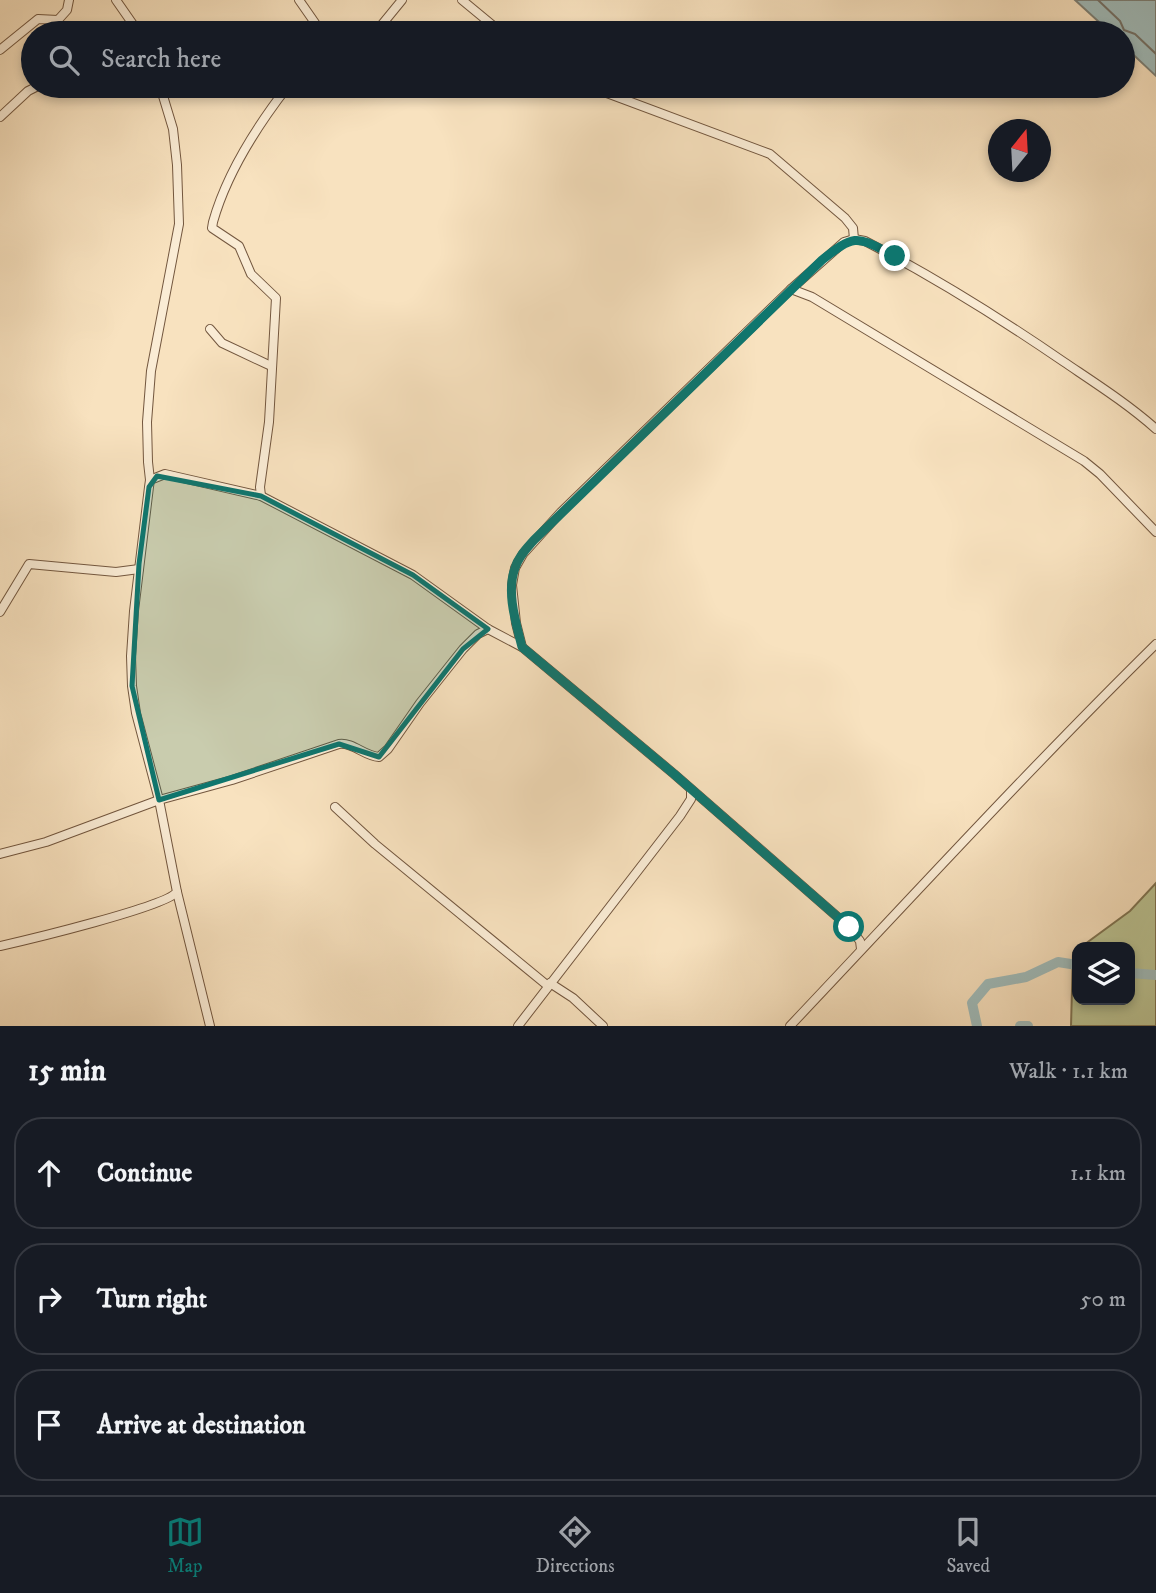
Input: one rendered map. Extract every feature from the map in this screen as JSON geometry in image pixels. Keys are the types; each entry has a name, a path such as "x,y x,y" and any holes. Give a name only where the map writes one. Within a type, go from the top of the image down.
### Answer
{"street":[{"path":"36,21 58,20 67,10 69,0"},
{"path":"116,0 131,21"},
{"path":"299,0 314,21"},
{"path":"385,21 402,0"},
{"path":"462,0 487,21"},
{"path":"0,50 21,33"},
{"path":"0,117 21,97"},
{"path":"164,98 173,129 179,224 151,371 147,422 150,480 131,656 132,686 177,892 210,1026"},
{"path":"261,496 269,422 276,298 251,274 239,246 212,228 230,178 259,123 279,98"},
{"path":"621,98 770,154 845,218 853,228 854,239"},
{"path":"522,647 516,624 512,585 515,568 523,554 561,512 791,289 844,242 854,239 865,241 947,286 1087,377 1156,429"},
{"path":"791,289 812,297 1084,461 1156,532"},
{"path":"210,328 222,343 271,366"},
{"path":"150,480 164,474 261,496 405,571 488,629 522,647 849,927 860,941 861,949"},
{"path":"0,612 29,564 116,572 139,569"},
{"path":"0,854 46,842 159,800 232,780 339,744 348,744 366,755 379,757 388,749 463,649 478,634 488,629"},
{"path":"790,1026 1102,696 1156,644"},
{"path":"517,1026 680,816 691,799 691,790"},
{"path":"335,807 375,844 549,985 573,998 603,1026"},
{"path":"0,946 139,909 171,898 177,892"}],"highlighted area":[{"path":"157,476 261,496 413,575 488,629 463,649 379,757 339,744 159,800 132,686 139,564 149,487"}],"green space":[{"path":"1156,883 1156,1026 1071,1026 1072,990 1072,1005 1135,1005 1135,942 1088,942 1130,911"}],"water":[{"path":"1075,0 1156,0 1156,76 1135,56 1135,21 1098,21"}],"waterway":[{"path":"977,1026 972,1003 988,984 1026,977 1058,962 1072,964"},
{"path":"1135,973 1156,975"},
{"path":"1020,1026 1028,1026"}],"route":[{"path":"849,927 674,774 522,647 516,624 512,585 515,568 534,540 822,260 844,242 854,239 865,241 895,256"}]}
